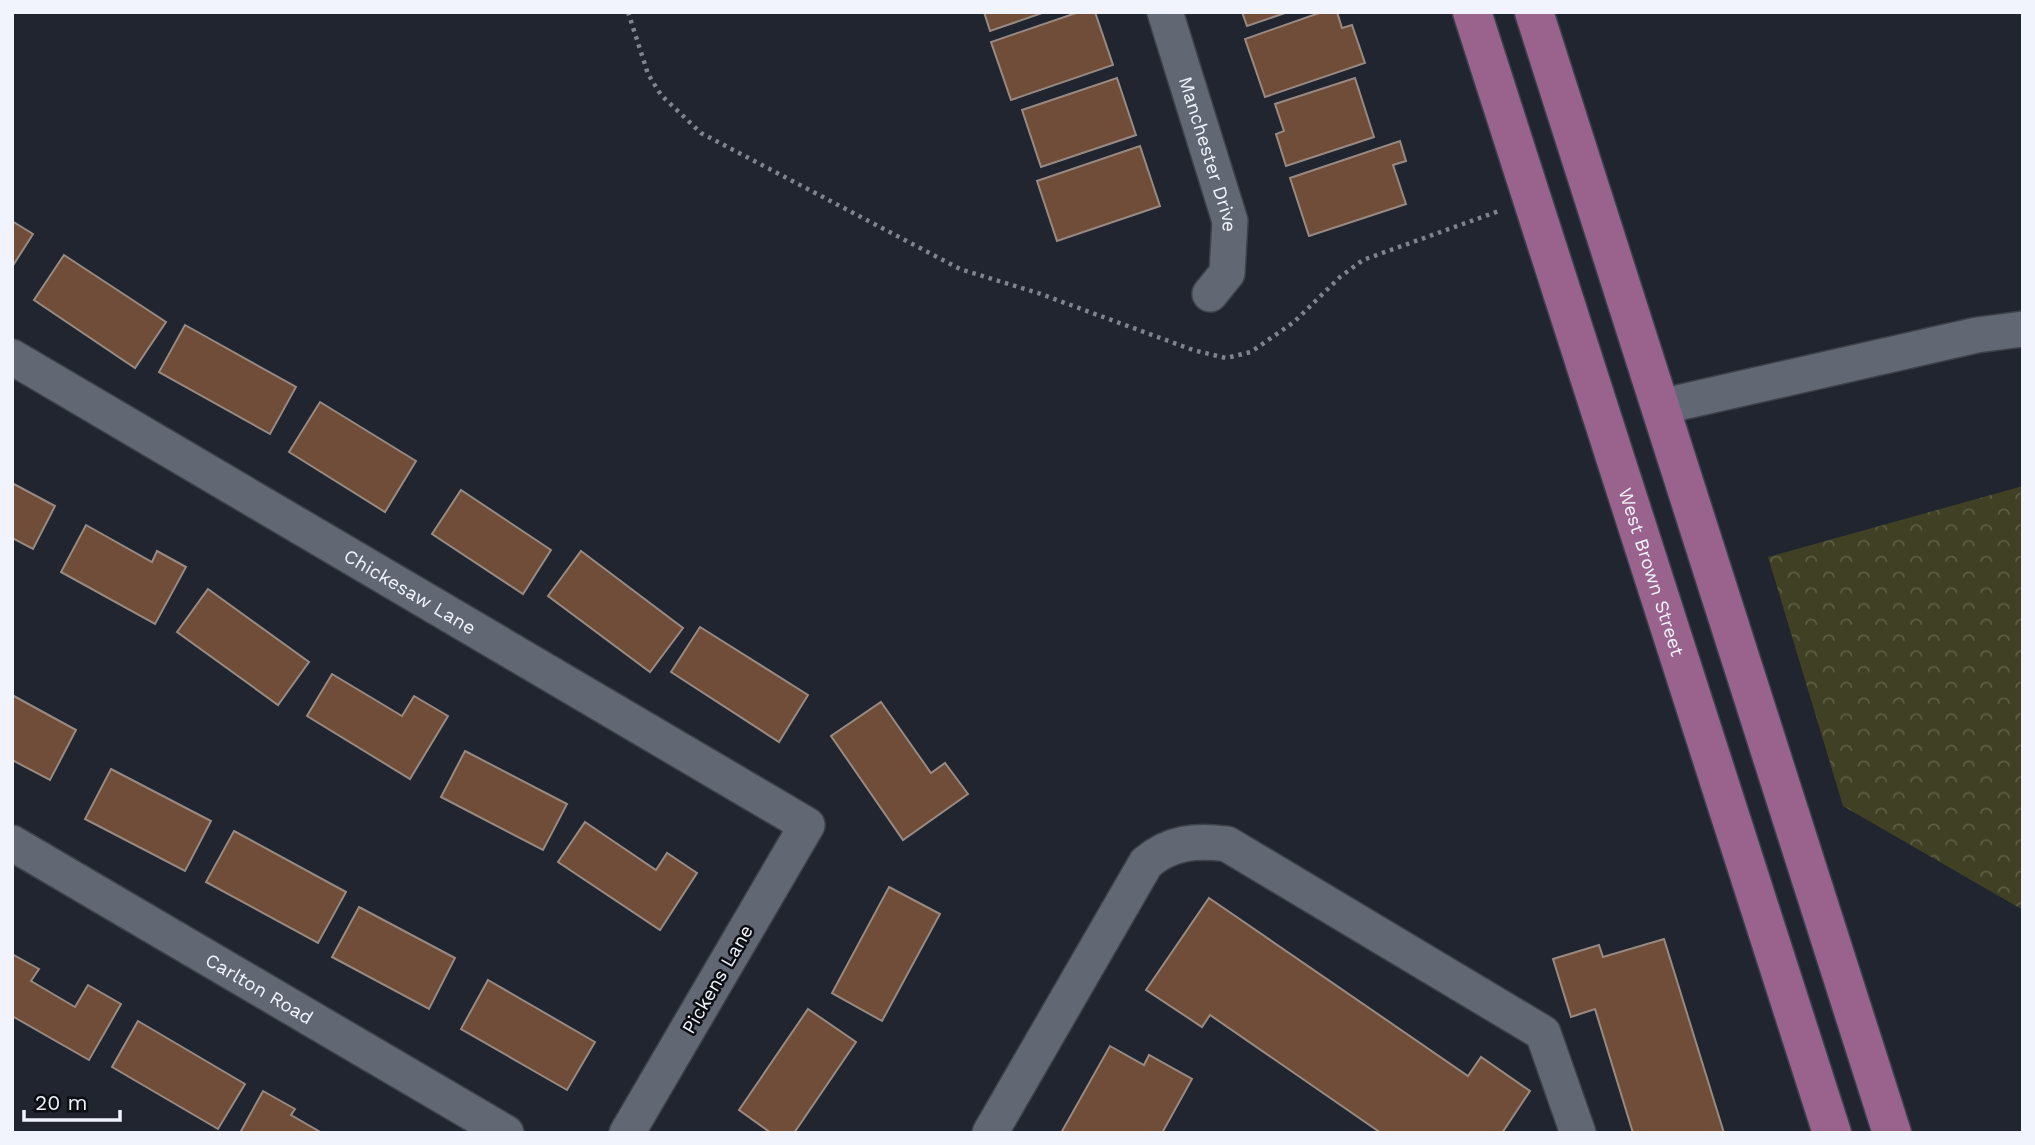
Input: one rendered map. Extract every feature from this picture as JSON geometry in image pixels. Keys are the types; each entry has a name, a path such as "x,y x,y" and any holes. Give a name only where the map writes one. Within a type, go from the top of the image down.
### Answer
{"main road":[{"name":"West Brown Street","path":"1472,12 1832,1133"},
{"path":"1534,12 1892,1133"},
{"path":"1604,423 1660,407"}],"street":[{"name":"Manchester Drive","path":"1165,12 1230,220 1227,273 1210,294"},
{"path":"1660,407 1977,335 2023,329"},
{"name":"Chickesaw Lane","path":"12,358 807,825"},
{"name":"Pickens Lane","path":"627,1133 807,825"},
{"path":"990,1133 1146,863 1161,849 1206,841 1227,844 1543,1033 1578,1133"},
{"name":"Carlton Road","path":"12,844 506,1133"}],"path":[{"path":"628,12 648,74 661,95 701,133 960,269 1038,293 1157,339 1226,358 1251,352 1294,322 1340,277 1363,260 1506,209"}],"green space":[{"path":"2023,486 2023,910 1843,806 1768,557"}],"building":[{"path":"984,12 1045,12 990,31"},
{"path":"1079,12 1095,12 1113,65 1011,100 991,42"},
{"path":"1242,12 1288,12 1247,26"},
{"path":"1322,12 1337,12 1342,28 1352,25 1365,63 1265,97 1245,39"},
{"path":"1117,78 1136,135 1041,167 1022,110"},
{"path":"1355,78 1374,137 1286,166 1276,134 1284,131 1275,104"},
{"path":"1400,141 1406,161 1393,165 1406,204 1309,236 1290,178"},
{"path":"1140,146 1160,206 1057,241 1037,181"},
{"path":"12,221 33,234 12,267"},
{"path":"64,255 166,322 135,368 34,300"},
{"path":"185,325 296,387 270,434 159,372"},
{"path":"320,402 416,461 385,512 289,452"},
{"path":"12,483 55,506 33,549 12,538"},
{"path":"461,490 551,550 523,594 432,534"},
{"path":"86,525 152,562 157,551 186,567 155,624 61,572"},
{"path":"581,551 683,628 650,672 548,596"},
{"path":"208,589 309,662 278,705 177,632"},
{"path":"700,627 808,695 779,742 671,672"},
{"path":"332,674 402,716 414,696 448,716 410,779 307,716"},
{"path":"12,695 76,730 50,780 12,760"},
{"path":"881,702 931,773 945,763 968,794 903,840 831,736"},
{"path":"465,751 567,804 543,850 441,797"},
{"path":"111,769 211,821 185,871 85,819"},
{"path":"585,822 656,870 667,853 697,873 660,930 558,862"},
{"path":"234,831 346,892 318,943 206,882"},
{"path":"889,887 940,914 882,1021 832,993"},
{"path":"1209,898 1468,1076 1481,1057 1530,1091 1502,1133 1381,1133 1210,1015 1202,1027 1146,990"},
{"path":"359,907 455,958 429,1009 332,957"},
{"path":"1664,939 1724,1133 1633,1133 1595,1009 1571,1017 1553,959 1599,945 1603,957"},
{"path":"12,954 39,969 31,981 75,1007 88,985 121,1004 89,1060 12,1016"},
{"path":"488,980 595,1042 567,1090 461,1029"},
{"path":"808,1009 856,1042 794,1133 771,1133 739,1110"},
{"path":"138,1021 245,1084 218,1129 112,1067"},
{"path":"1110,1046 1144,1065 1149,1055 1192,1079 1162,1133 1061,1133"},
{"path":"263,1091 295,1109 291,1115 322,1133 240,1133"}]}
